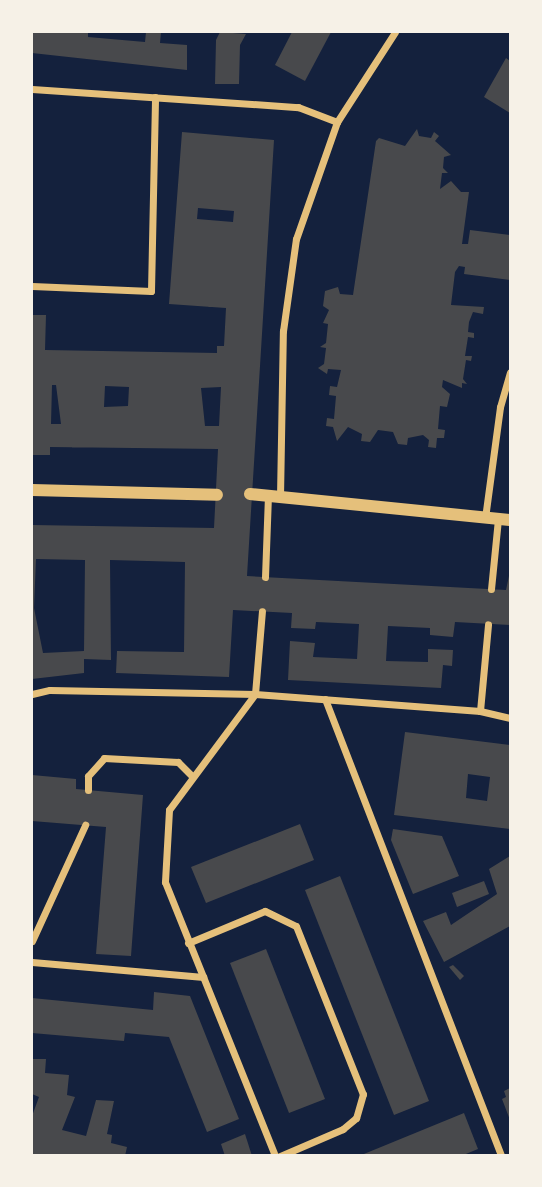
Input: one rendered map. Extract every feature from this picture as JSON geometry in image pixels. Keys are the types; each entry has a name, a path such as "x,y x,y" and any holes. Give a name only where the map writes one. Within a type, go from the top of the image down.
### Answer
{"street":[{"path":"265,577 274,497 283,331 296,239 337,122 395,32"},
{"path":"32,89 298,107 337,122"},
{"path":"32,286 151,291 155,97"},
{"path":"491,589 498,519 500,407 510,372"},
{"path":"32,490 217,495"},
{"path":"250,495 498,519"},
{"path":"188,943 265,911 296,926 363,1094 356,1118 343,1129 277,1156 188,943 164,882 169,810 191,775 256,694 262,611"},
{"path":"480,711 488,624"},
{"path":"32,695 50,690 256,694 480,711 510,718"},
{"path":"325,699 501,1156"},
{"path":"88,790 88,776 104,758 178,762 191,775"},
{"path":"32,942 85,825"},
{"path":"32,962 203,977"}],"building":[{"path":"32,32 88,32 88,37 145,42 146,32 161,32 160,43 187,45 187,70 32,53"},
{"path":"220,32 246,34 240,45 239,84 215,84 216,40"},
{"path":"292,32 331,32 305,81 275,65"},
{"path":"506,58 510,61 510,113 484,97"},
{"path":"417,129 419,136 431,138 434,132 439,136 435,141 451,155 444,157 443,168 448,173 442,173 440,189 451,181 461,192 469,192 462,244 468,244 470,230 510,235 510,280 464,274 465,267 459,266 455,272 451,305 484,307 483,314 473,312 469,322 468,332 474,333 474,338 468,337 465,356 472,356 471,361 466,360 463,379 467,384 462,383 462,388 443,380 442,387 450,394 447,407 440,406 438,429 445,430 444,438 437,438 436,448 428,447 429,440 423,435 408,438 407,445 398,444 393,432 378,430 370,442 361,441 362,434 348,427 337,441 333,427 326,426 327,418 334,419 336,396 329,395 330,386 337,387 341,370 328,369 327,374 318,368 324,364 326,348 320,347 326,343 328,324 323,323 329,310 323,306 325,291 338,287 340,294 353,295 376,141 379,138 405,146"},
{"path":"182,132 274,140 247,576 506,590 510,571 510,625 455,622 453,637 430,635 430,628 388,626 386,661 428,662 428,649 453,650 452,666 443,665 441,688 288,680 290,641 315,643 313,657 357,659 359,624 316,622 315,629 291,628 292,613 233,610 229,677 116,673 117,651 184,652 185,562 110,560 111,660 84,659 84,673 32,679 32,525 214,528 218,449 50,447 50,455 32,455 32,315 46,315 45,350 217,353 217,346 224,346 226,308 169,304","holes":["198,208 234,211 233,222 197,219","52,385 56,385 61,424 51,424","105,386 129,387 128,406 104,407","221,387 219,426 205,426 201,388","36,559 85,560 84,651 43,653 34,608"]},
{"path":"405,732 510,745 510,829 394,815","holes":["468,774 490,777 487,801 466,798"]},
{"path":"32,775 76,779 76,789 143,795 131,956 96,954 106,827 32,821"},
{"path":"300,824 314,860 206,903 191,867"},
{"path":"393,829 442,836 459,876 413,894 391,840"},
{"path":"510,856 510,926 444,962 423,921 446,912 451,925 497,894 489,869"},
{"path":"340,876 429,1101 394,1115 305,890"},
{"path":"484,881 489,894 457,907 452,893"},
{"path":"266,949 325,1099 289,1113 230,963"},
{"path":"453,965 464,976 460,980 449,967"},
{"path":"154,992 190,996 239,1119 207,1132 169,1037 125,1033 124,1041 32,1033 32,998 153,1010"},
{"path":"32,1059 46,1059 45,1073 69,1075 67,1095 75,1097 62,1130 86,1136 96,1100 114,1101 107,1134 112,1135 111,1143 127,1147 125,1156 32,1156 32,1116 39,1097 32,1094"},
{"path":"510,1088 510,1120 502,1099 506,1097 504,1091"},
{"path":"464,1113 478,1149 461,1156 359,1156"},
{"path":"245,1134 252,1156 225,1156 221,1144"}]}
